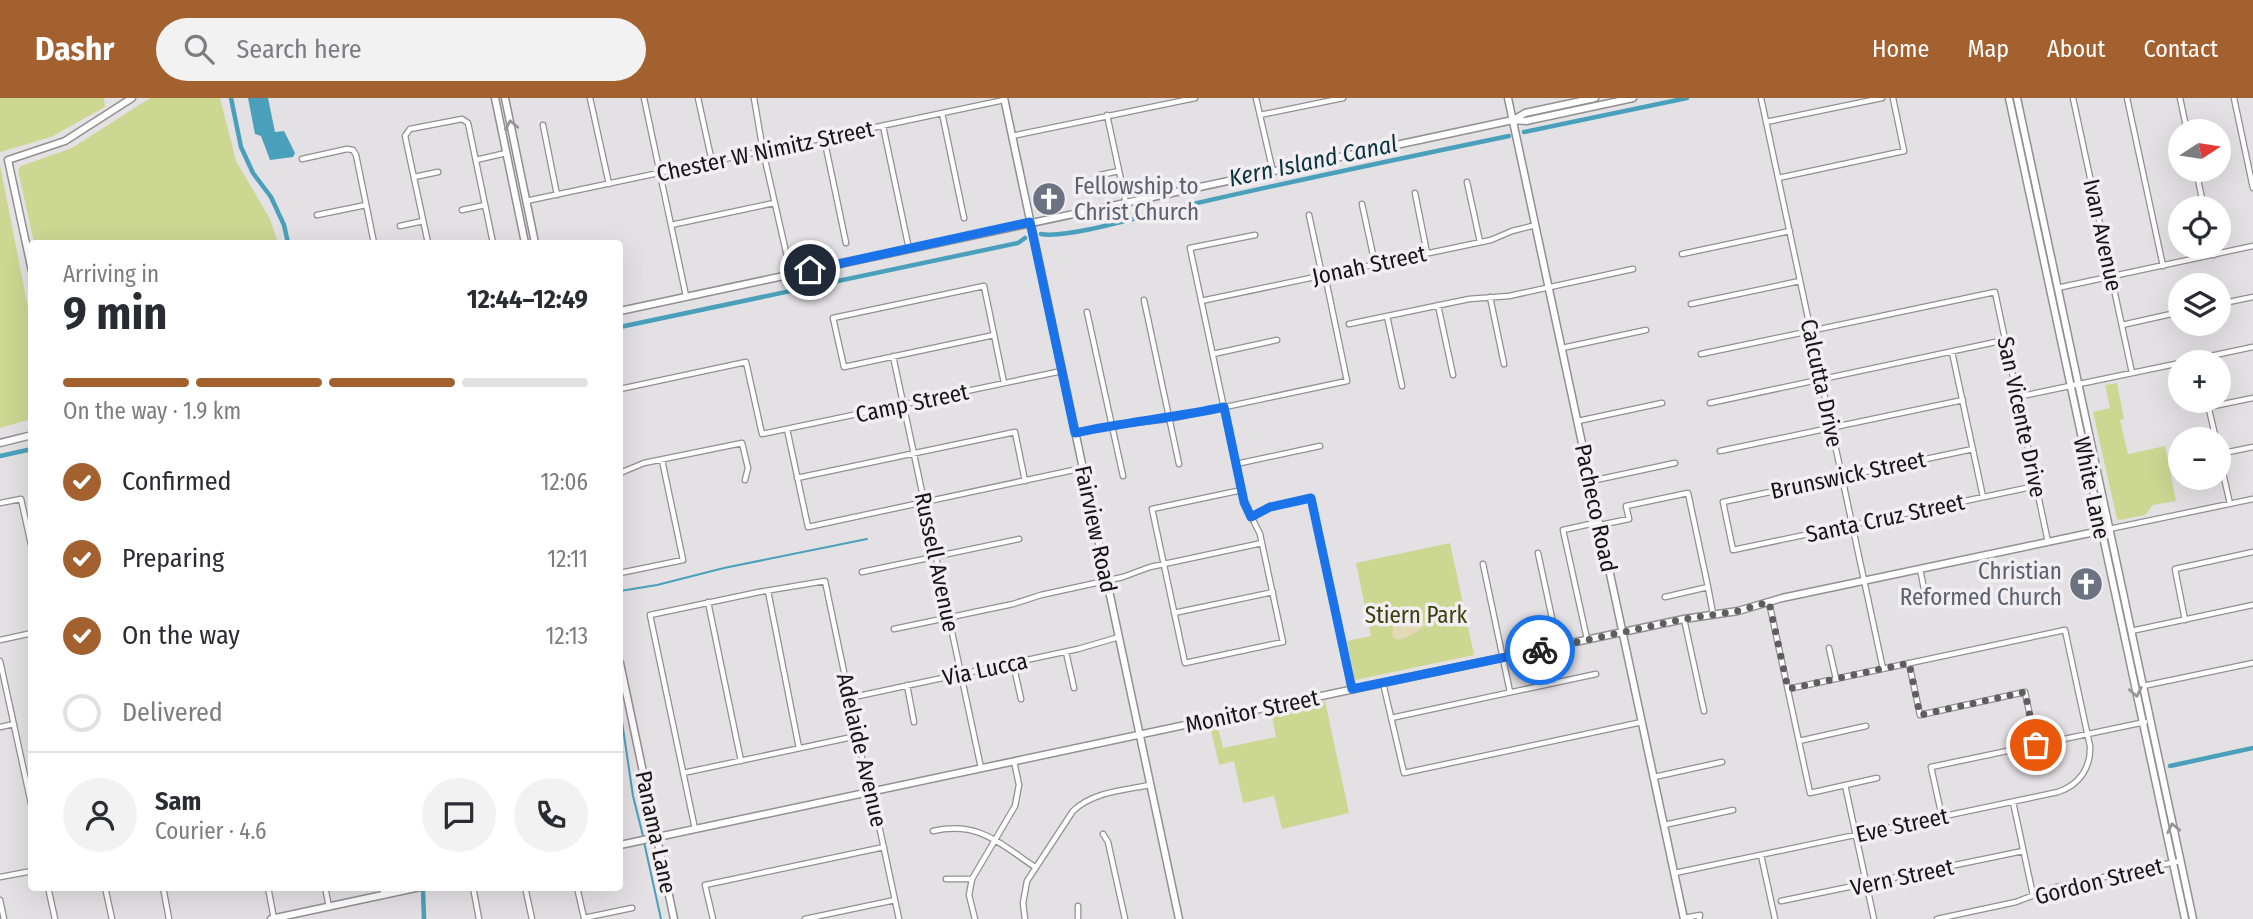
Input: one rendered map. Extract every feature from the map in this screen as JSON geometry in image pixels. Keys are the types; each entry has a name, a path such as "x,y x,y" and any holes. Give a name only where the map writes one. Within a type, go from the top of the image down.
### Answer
{"street":[{"path":"28,252 8,160 65,141 132,98"},
{"path":"495,98 524,240"},
{"path":"505,98 534,240"},
{"path":"590,98 609,184"},
{"path":"644,98 686,296"},
{"path":"698,98 712,162"},
{"path":"754,98 791,274"},
{"path":"1012,136 1195,98"},
{"path":"1256,98 1273,172"},
{"path":"1260,116 1343,98"},
{"name":"Pacheco Road","path":"1508,98 1684,919"},
{"path":"1513,120 1525,113 1598,98"},
{"path":"1569,112 1598,102 1598,98"},
{"path":"623,310 1513,120 1526,121 1633,98"},
{"name":"Calcutta Drive","path":"1761,98 1883,668"},
{"path":"1766,122 1882,98"},
{"path":"1778,178 1904,151 1893,98"},
{"name":"White Lane","path":"2009,98 2045,264 2109,529 2142,722 2185,919"},
{"name":"White Lane","path":"2017,98 2057,288 2101,531 2143,686 2193,919"},
{"name":"Ivan Avenue","path":"2073,98 2132,373"},
{"path":"2127,98 2163,266"},
{"path":"2180,98 2185,119"},
{"path":"2234,98 2253,188"},
{"name":"Chester W Nimitz Street","path":"526,201 1004,99"},
{"name":"Fairview Road","path":"1004,99 1179,919"},
{"path":"942,113 964,218"},
{"path":"1107,116 1125,203"},
{"path":"427,240 406,132 410,129 465,120 468,123 493,240"},
{"path":"542,125 557,195"},
{"path":"883,126 909,249"},
{"path":"2017,134 2022,138 2032,171"},
{"path":"824,138 846,243"},
{"path":"302,159 353,150 373,240"},
{"path":"476,160 506,153 510,154 519,169"},
{"path":"1100,175 1119,171"},
{"path":"414,177 438,172"},
{"path":"1467,182 1480,242"},
{"path":"513,184 521,198 526,201"},
{"path":"1415,193 1427,253"},
{"path":"671,225 774,203"},
{"path":"1362,204 1375,264"},
{"path":"317,215 366,205"},
{"path":"462,210 485,205"},
{"path":"1075,433 1112,425 1169,419 1347,381 1310,215"},
{"path":"400,226 423,221"},
{"name":"Jonah Street","path":"1201,301 1480,242 1512,230 1536,225"},
{"path":"1682,254 1790,231"},
{"path":"1241,490 1152,509 1185,663 1283,642 1262,543 1241,490 1190,248 1255,235"},
{"path":"2231,251 2253,246"},
{"path":"2045,264 2057,288 2195,259"},
{"path":"1349,324 1438,305 1549,288 1633,269"},
{"path":"1691,304 1800,281"},
{"path":"994,335 844,367 833,318 984,286 1004,383"},
{"name":"San Vicente Drive","path":"1811,331 1995,292 2048,542"},
{"path":"1490,297 1504,364"},
{"path":"2231,302 2253,297"},
{"path":"1143,300 1179,464"},
{"path":"1438,305 1453,375"},
{"path":"1087,312 1122,476"},
{"path":"2122,325 2168,315"},
{"path":"1387,316 1402,386"},
{"path":"1562,348 1646,330"},
{"path":"1701,354 1811,331"},
{"path":"1213,354 1277,340"},
{"path":"1710,403 2005,340"},
{"path":"2231,352 2253,347"},
{"path":"1952,352 1983,497"},
{"name":"Russell Avenue","path":"893,356 981,768"},
{"name":"Camp Street","path":"623,388 746,362 762,435 1062,371"},
{"path":"2017,397 2168,365"},
{"path":"2231,401 2253,398"},
{"path":"1720,452 1963,400"},
{"path":"1578,421 1662,403"},
{"path":"787,429 808,527 1083,468"},
{"path":"797,478 1015,432 1025,481"},
{"path":"0,443 28,436"},
{"path":"623,472 662,460 742,443 748,468 745,481"},
{"path":"1236,464 1320,446"},
{"path":"2231,452 2253,447"},
{"name":"Brunswick Street","path":"1733,550 1723,502 1973,449"},
{"path":"623,572 683,560 662,460"},
{"path":"1591,481 1675,463"},
{"name":"Santa Cruz Street","path":"1733,550 2036,486"},
{"path":"2227,490 2230,503"},
{"path":"1587,639 1563,530 1629,519 1626,506 1688,493 1713,615"},
{"path":"1251,517 1270,507 1311,498 1352,689"},
{"path":"0,503 21,499 28,531"},
{"name":"Monitor Street","path":"623,844 1587,639 1738,611 1864,581 2253,499"},
{"path":"862,572 1019,539"},
{"path":"894,629 1262,543"},
{"path":"1538,552 1558,646"},
{"path":"2185,620 2175,569 2253,552"},
{"path":"1483,564 1510,692"},
{"path":"1920,569 1927,604"},
{"name":"Adelaide Avenue","path":"768,591 825,581 869,792 899,919"},
{"path":"1665,597 1708,587"},
{"path":"695,829 650,615 768,591 799,748"},
{"path":"1174,613 1273,592"},
{"path":"708,602 741,761"},
{"path":"1769,602 1810,793 1877,778"},
{"path":"2128,632 2253,606"},
{"path":"1684,619 1704,711"},
{"name":"Eve Street","path":"1675,873 2058,792 2074,784 2088,765 2088,734 2065,630 1909,663"},
{"path":"0,640 28,634"},
{"name":"Via Lucca","path":"849,698 1066,652 1119,637"},
{"path":"1829,648 1836,679"},
{"path":"1066,652 1074,688"},
{"path":"0,661 28,789"},
{"path":"1013,663 1021,699"},
{"path":"1788,689 1909,663 1920,715 2025,692 2036,745"},
{"path":"2143,686 2253,663"},
{"path":"1391,718 1597,674"},
{"name":"Panama Lane","path":"623,677 674,919"},
{"path":"1383,683 1404,773 1642,722"},
{"path":"906,685 914,722"},
{"path":"1942,817 1931,767 2150,721"},
{"path":"0,727 14,724"},
{"path":"1799,741 1866,726"},
{"path":"684,773 858,736"},
{"path":"975,919 969,895 972,879 1012,813 1017,799 1019,785 1014,761"},
{"path":"1654,777 1722,762"},
{"path":"1025,919 1024,888 1068,817 1083,802 1097,796 1151,785"},
{"path":"1845,785 1874,919"},
{"path":"2013,802 2032,895"},
{"path":"1664,825 1733,810"},
{"path":"933,831 954,827 969,828 1035,867"},
{"path":"1103,834 1108,842 1125,919"},
{"path":"713,919 705,885 884,847"},
{"name":"Vern Street","path":"1781,901 2023,851"},
{"path":"1761,855 1775,919"},
{"name":"Gordon Street","path":"1937,919 2016,902 2052,888 2180,861"},
{"path":"0,877 28,872"},
{"path":"946,880 972,879"},
{"path":"49,891 55,919"},
{"path":"106,891 112,919"},
{"path":"164,891 169,919"},
{"path":"269,891 273,919 329,907 383,891"},
{"path":"326,891 329,907"},
{"path":"474,891 480,919"},
{"path":"526,891 532,919"},
{"path":"578,891 584,919 632,908"},
{"path":"0,900 4,919"},
{"path":"805,919 895,900"},
{"path":"1078,906 1078,919"},
{"path":"1684,919 1700,915 1700,919"}],"green space":[{"path":"0,98 104,98 105,107 51,137 0,152"},
{"path":"150,98 220,98 236,161 270,219 277,240 33,240 18,170 21,166 72,148"},
{"path":"0,165 28,308 28,420 0,428"},
{"path":"2117,383 2124,419 2120,420 2128,454 2165,446 2168,490 2174,490 2176,501 2153,505 2145,515 2117,519 2093,412 2110,408 2105,385"},
{"name":"Stiern Park","path":"1450,543 1474,655 1355,680 1347,641 1371,636 1356,563"},
{"path":"1325,701 1349,813 1282,829 1274,796 1243,803 1234,761 1219,765 1210,726 1217,724 1223,748 1276,737 1271,712"}],"sand":[{"path":"1400,620 1414,623 1421,620 1425,625 1409,636 1398,639 1394,638 1392,633 1394,624"}],"water":[{"path":"248,98 268,98 275,132 284,131 295,153 293,157 270,160 261,136 255,134"}],"waterway":[{"path":"231,98 241,147 253,173 271,197 284,225 287,240"},
{"name":"Kern Island Canal","path":"1524,132 1687,98"},
{"name":"Kern Island Canal","path":"1041,234 1087,230 1259,189 1509,136"},
{"name":"Kern Island Canal","path":"623,326 1018,243 1025,238"},
{"name":"Kern Island Canal","path":"0,456 28,450"},
{"path":"623,591 867,539"},
{"path":"623,728 633,796 643,836"},
{"path":"2170,766 2253,748"},
{"path":"644,842 661,919"},
{"path":"423,891 424,919"}],"way so far":[{"path":"1540,650 1684,619 1726,614 1769,602 1788,689 1909,663 1920,715 2025,692 2036,745"}],"place":[{"name":"Fellowship to Christ Church","path":"1049,199"},
{"name":"Christian Reformed Church","path":"2086,584"}],"route":[{"path":"810,270 1030,222 1075,433 1169,419 1224,407 1244,502 1251,517 1270,507 1311,498 1352,689 1540,650"}]}
